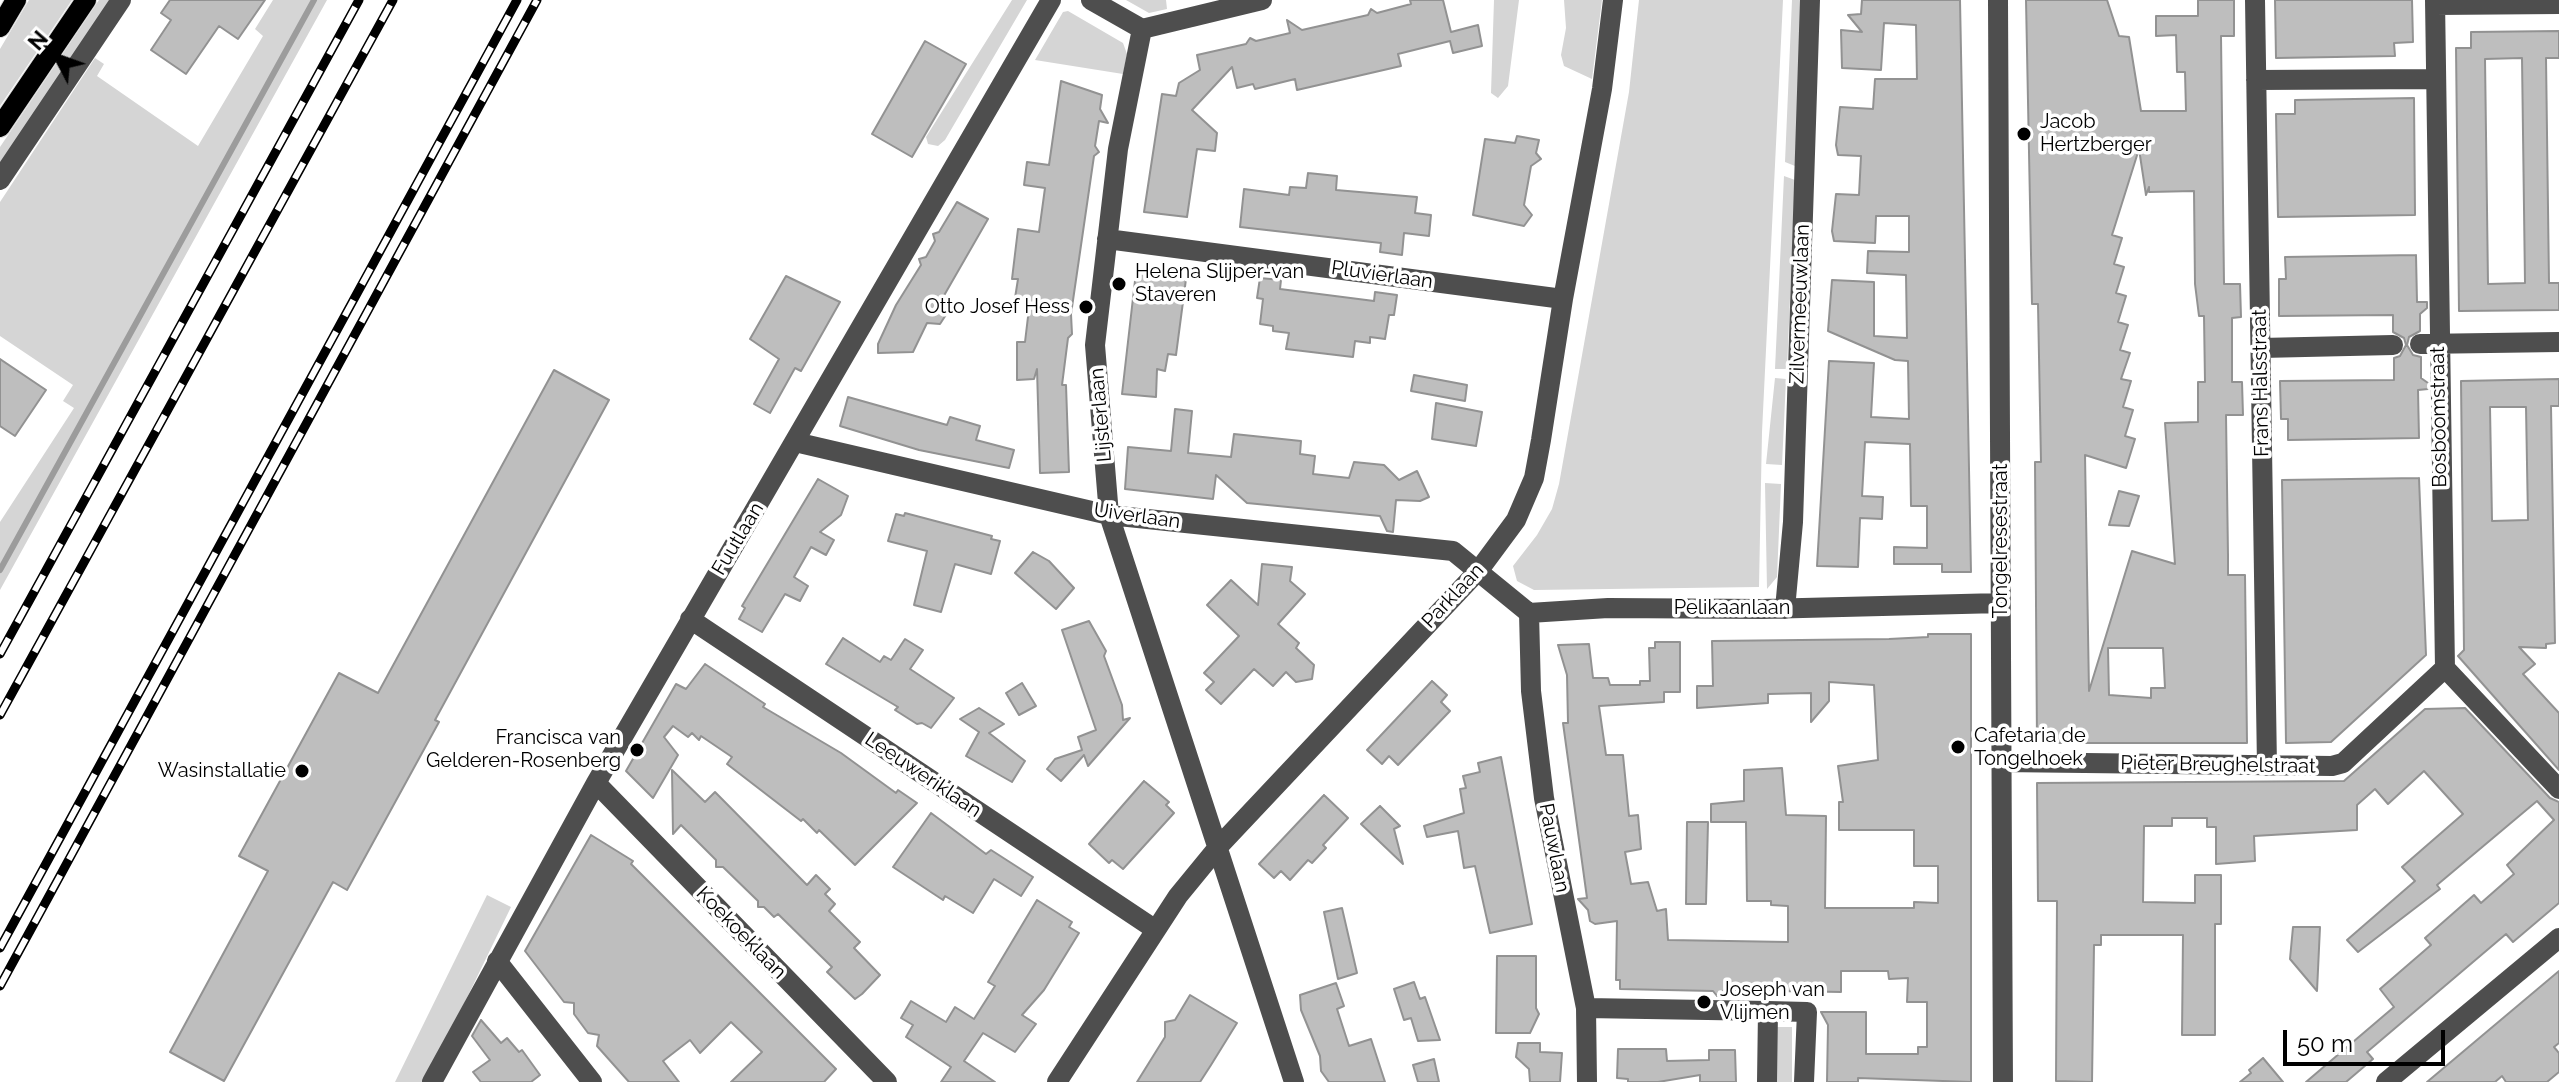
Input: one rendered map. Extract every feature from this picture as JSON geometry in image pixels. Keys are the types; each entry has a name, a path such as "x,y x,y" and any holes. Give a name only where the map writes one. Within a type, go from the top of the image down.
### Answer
{"main road":[{"path":"0,27 16,0"},
{"path":"0,127 86,0"}],"street":[{"path":"0,180 121,0"},
{"name":"Fuutlaan","path":"432,1082 596,783 1051,0"},
{"path":"1091,0 1142,29 1262,0"},
{"name":"Parklaan","path":"1057,1082 1156,930 1219,846 1479,570 1516,520 1534,478 1602,89 1613,0"},
{"name":"Zilvermeeuwlaan","path":"1785,609 1793,522 1810,0"},
{"name":"Tongelresestraat","path":"1998,0 2003,1082"},
{"name":"Frans Halsstraat","path":"2255,0 2267,766"},
{"path":"2435,3 2559,4"},
{"name":"Bosboomstraat","path":"2435,3 2429,344 2445,668"},
{"name":"Lijsterlaan","path":"1142,29 1118,149 1095,345 1109,515 1294,1082"},
{"path":"2256,80 2436,79"},
{"name":"Pluvierlaan","path":"1107,239 1563,299"},
{"path":"2429,344 2559,342"},
{"path":"2261,348 2393,345"},
{"name":"Uiverlaan","path":"795,442 1109,515 1453,551 1479,570"},
{"path":"1479,570 1529,613"},
{"name":"Pelikaanlaan","path":"1529,613 1608,608 1785,609 2001,603"},
{"name":"Pauwlaan","path":"1529,613 1531,691 1544,798 1586,1008 1587,1082"},
{"name":"Leeuweriklaan","path":"690,619 1156,930"},
{"path":"2445,668 2559,789"},
{"name":"Pieter Breughelstraat","path":"2002,762 2267,766 2343,763 2445,668"},
{"name":"Koekoeklaan","path":"596,783 887,1082"},
{"path":"2386,1082 2559,938"},
{"path":"497,961 592,1082"},
{"path":"1586,1008 1807,1012 1804,1082"},
{"path":"1767,1082 1768,1011"}],"shaded area":[{"path":"29,0 72,0 0,106 0,49"},
{"path":"99,0 114,0 0,169 0,147"},
{"path":"273,0 327,0 0,590 0,522 74,408 63,401 73,385 0,336 0,202 95,58 104,64 97,76 198,146 263,36 255,29"},
{"path":"1012,0 1027,0 945,140 938,146 928,144 926,137"},
{"path":"1126,0 1166,0 1167,9 1149,13"},
{"path":"1494,0 1519,0 1508,86 1498,98 1491,93"},
{"path":"1564,0 1602,0 1592,79 1564,66 1561,55 1566,28"},
{"path":"1639,0 1783,0 1762,432 1759,587 1534,590 1517,581 1513,566 1552,509 1559,484 1629,92"},
{"path":"1792,0 1802,0 1795,166 1785,162"},
{"path":"1068,11 1123,43 1127,54 1123,74 1035,60 1063,12"},
{"path":"1784,176 1795,180 1787,369 1775,369"},
{"path":"1775,378 1786,379 1782,465 1766,464"},
{"path":"1765,483 1781,484 1777,577 1767,589"},
{"path":"487,895 511,907 426,1082 395,1082"},
{"path":"1777,1027 1792,1027 1792,1082 1777,1082"}],"building":[{"path":"170,0 265,0 238,39 219,26 186,74 151,50 171,20 161,13"},
{"path":"1410,0 1443,0 1451,32 1478,25 1482,46 1453,53 1450,41 1398,54 1401,66 1297,90 1295,79 1255,89 1253,84 1237,88 1232,67 1192,110 1217,133 1215,151 1197,149 1187,217 1144,212 1162,94 1176,96 1179,83 1200,70 1197,55 1246,44 1250,38 1256,41 1290,33 1287,20 1302,30 1368,15 1371,9 1377,13 1411,4"},
{"path":"1862,0 1960,0 1971,572 1942,572 1942,564 1894,564 1894,547 1927,548 1927,506 1911,506 1910,444 1865,442 1862,496 1883,497 1882,519 1860,518 1858,567 1817,566 1829,361 1874,363 1871,417 1909,419 1908,361 1895,360 1828,331 1832,280 1874,282 1874,336 1907,338 1906,275 1867,273 1868,251 1909,252 1909,216 1876,216 1875,243 1834,241 1832,231 1836,194 1859,195 1861,156 1838,155 1836,145 1840,107 1873,109 1875,79 1917,79 1916,25 1884,23 1881,70 1842,68 1841,30 1862,32 1848,15 1861,14"},
{"path":"2026,0 2107,0 2119,36 2129,37 2141,111 2186,111 2185,72 2177,72 2176,35 2156,36 2156,16 2198,16 2198,0 2234,0 2234,36 2221,36 2224,284 2240,284 2241,317 2232,318 2232,382 2242,382 2243,415 2226,415 2228,575 2245,575 2247,743 2037,743 2035,462 2041,462 2038,304 2032,304","holes":["2139,149 2146,195 2149,187 2149,192 2194,191 2195,284 2199,316 2204,316 2205,382 2198,382 2198,422 2165,423 2175,564 2132,551 2089,691 2085,455 2126,468 2135,439 2125,436 2133,410 2123,407 2131,381 2121,379 2130,353 2120,350 2128,325 2118,322 2126,296 2116,293 2124,267 2114,264 2122,238 2112,235","2108,648 2163,648 2165,688 2151,688 2151,698 2109,695"]},
{"path":"2275,0 2412,0 2413,42 2394,43 2395,56 2276,58"},
{"path":"2559,31 2559,58 2546,58 2549,283 2559,283 2559,310 2459,311 2456,48 2471,48 2471,32","holes":["2522,58 2525,283 2488,284 2485,59"]},
{"path":"925,41 966,64 912,157 872,134"},
{"path":"1061,81 1102,95 1100,109 1108,123 1099,121 1095,146 1099,152 1094,156 1071,314 1072,334 1068,338 1062,385 1066,385 1069,472 1040,473 1037,369 1034,379 1017,380 1017,342 1025,342 1030,300 1015,298 1018,279 1012,279 1018,229 1039,232 1045,188 1024,185 1027,162 1049,165"},
{"path":"2414,98 2415,215 2278,217 2276,114 2295,114 2295,100"},
{"path":"1517,136 1539,140 1536,153 1541,159 1531,166 1524,205 1532,215 1524,226 1473,215 1485,139 1515,143"},
{"path":"1308,173 1337,176 1336,190 1417,197 1415,213 1431,215 1429,236 1404,233 1402,255 1380,252 1381,243 1240,227 1244,189 1289,195 1290,187 1306,188"},
{"path":"957,202 988,219 938,306 951,307 940,324 927,323 913,352 878,353 878,344 896,305 921,265 919,259 926,257 935,241 933,234 939,232"},
{"path":"2416,255 2417,302 2427,302 2427,308 2420,314 2420,331 2409,337 2407,345 2413,355 2421,357 2421,378 2428,383 2428,389 2418,390 2419,438 2288,440 2288,419 2281,419 2280,381 2394,380 2394,358 2400,356 2406,345 2404,338 2393,332 2393,315 2279,316 2279,279 2286,279 2285,257"},
{"path":"1136,272 1186,279 1176,355 1168,354 1165,371 1157,369 1156,397 1122,394"},
{"path":"786,276 840,302 801,371 795,368 770,413 754,404 779,359 750,339"},
{"path":"1260,278 1281,280 1280,289 1374,301 1375,292 1397,295 1394,315 1389,315 1385,339 1370,337 1370,343 1355,341 1353,357 1286,349 1289,333 1273,331 1273,326 1260,324 1263,299 1257,298"},
{"path":"0,359 46,390 15,436 0,426"},
{"path":"554,370 609,400 435,720 439,722 347,890 333,882 224,1081 170,1052 268,871 239,856 339,673 378,693"},
{"path":"1414,375 1467,385 1465,401 1411,391"},
{"path":"2559,379 2559,406 2551,406 2555,643 2546,644 2546,648 2519,647 2535,664 2523,674 2559,713 2559,770 2458,656 2464,650 2461,381","holes":["2490,407 2526,407 2528,520 2492,521"]},
{"path":"848,397 947,425 950,417 980,426 976,440 1014,450 1009,468 919,450 840,426"},
{"path":"1436,403 1482,412 1476,446 1432,439"},
{"path":"1175,409 1192,411 1188,453 1231,457 1234,434 1301,441 1300,454 1315,456 1313,474 1349,478 1354,462 1384,465 1399,480 1417,471 1429,497 1420,501 1396,500 1393,532 1387,531 1380,516 1247,503 1216,475 1213,499 1125,489 1128,447 1171,451"},
{"path":"2419,478 2426,655 2331,742 2286,743 2282,480"},
{"path":"818,479 848,496 841,515 820,532 834,540 826,555 811,547 794,577 808,586 800,601 785,594 762,632 739,619 745,608 742,606"},
{"path":"2119,491 2139,496 2129,526 2109,525"},
{"path":"905,513 992,536 991,539 1000,541 991,574 955,564 941,612 914,605 927,551 888,541 896,514 904,516"},
{"path":"1033,552 1049,561 1074,588 1056,609 1015,573"},
{"path":"1262,564 1292,567 1290,581 1305,594 1278,624 1299,643 1296,648 1314,665 1312,679 1296,682 1286,672 1273,686 1254,669 1221,704 1206,690 1214,682 1204,673 1239,636 1207,605 1231,580 1258,605"},
{"path":"1089,621 1106,651 1104,656 1122,705 1123,720 1130,718 1088,766 1084,755 1061,781 1047,769 1055,759 1082,750 1078,737 1096,730 1062,630"},
{"path":"1928,634 1971,634 1971,1082 1858,1078 1858,1082 1827,1082 1828,1025 1821,1012 1866,1012 1866,1054 1918,1054 1918,1047 1927,1047 1927,1002 1907,1002 1908,978 1889,979 1888,971 1841,971 1841,992 1785,991 1779,996 1775,991 1724,990 1717,996 1713,991 1620,989 1620,980 1616,980 1617,921 1595,924 1590,921 1588,910 1578,899 1587,898 1563,723 1568,723 1567,675 1558,645 1589,644 1593,678 1608,678 1610,685 1640,685 1640,681 1650,681 1649,648 1655,648 1655,642 1680,642 1680,692 1664,692 1664,702 1599,706 1606,755 1623,755 1629,816 1638,815 1641,849 1625,852 1631,884 1648,882 1657,911 1666,909 1668,940 1788,942 1788,906 1771,905 1771,901 1747,901 1746,822 1711,822 1711,804 1744,801 1744,770 1782,768 1786,815 1826,816 1825,908 1914,908 1914,902 1938,903 1938,866 1914,866 1914,830 1839,830 1839,802 1843,802 1838,766 1878,760 1874,685 1829,682 1829,701 1811,722 1811,693 1768,694 1768,703 1697,708 1697,686 1713,686 1712,641 1889,639 1928,637"},
{"path":"843,638 880,662 884,656 891,660 905,639 923,650 910,669 954,698 931,728 917,724 895,710 898,707 826,664"},
{"path":"705,664 765,704 763,707 841,753 896,793 898,790 917,803 855,865 819,830 817,833 803,819 801,821 727,764 732,757 701,736 699,740 692,733 688,737 673,726 664,737 678,755 653,798 626,771 676,684 686,689"},
{"path":"1432,681 1447,695 1441,702 1450,711 1398,765 1389,756 1382,764 1367,750"},
{"path":"1022,683 1036,706 1019,715 1006,693"},
{"path":"979,708 1004,724 989,733 1025,761 1012,782 966,756 979,732 960,719"},
{"path":"2465,708 2550,798 2559,802 2559,903 2513,942 2506,934 2367,1052 2373,1059 2346,1082 2306,1082 2394,1007 2380,989 2431,945 2425,938 2474,895 2481,903 2514,874 2507,865 2554,820 2537,801 2437,885 2440,889 2358,952 2347,940 2415,881 2402,867 2463,814 2424,771 2388,804 2375,789 2357,805 2357,830 2254,836 2255,861 2216,864 2216,827 2207,827 2207,818 2172,818 2172,826 2144,826 2143,902 2195,903 2195,875 2221,875 2221,924 2215,924 2215,1035 2182,1035 2183,935 2101,935 2101,945 2094,945 2092,1082 2056,1081 2057,901 2038,901 2037,783 2344,781 2425,709"},
{"path":"1501,757 1532,924 1490,933 1475,866 1464,868 1458,831 1427,837 1424,826 1464,813 1460,789 1466,788 1463,776 1480,772 1478,763"},
{"path":"672,770 705,802 715,792 807,885 816,875 830,889 825,894 835,904 829,911 860,942 854,948 880,975 862,994 855,999 827,972 832,967 778,914 774,917 764,907 758,907 758,901 723,867 716,867 716,860 681,825 673,834"},
{"path":"1144,781 1169,802 1166,805 1174,813 1123,869 1112,860 1109,863 1089,844"},
{"path":"1324,795 1348,818 1323,845 1326,848 1312,863 1308,860 1290,880 1281,871 1274,878 1259,864"},
{"path":"1380,806 1400,826 1394,829 1403,864 1361,824"},
{"path":"931,813 986,854 991,850 1033,877 1021,896 994,879 973,913 945,896 943,900 893,867"},
{"path":"1687,822 1708,822 1706,904 1686,904"},
{"path":"591,835 633,861 631,864 836,1069 824,1082 731,1082 762,1052 731,1022 700,1053 690,1040 663,1061 679,1082 629,1082 597,1046 599,1035 588,1033 574,1014 574,1003 564,1002 525,951"},
{"path":"1037,900 1072,922 1069,927 1079,933 1044,990 1022,1015 1036,1024 1015,1052 983,1033 964,1061 995,1082 941,1082 951,1067 906,1037 913,1025 901,1018 911,1001 946,1022 955,1007 974,1019 995,986 988,982"},
{"path":"1342,908 1357,973 1338,979 1324,912"},
{"path":"2293,927 2320,927 2317,991 2290,959"},
{"path":"1497,956 1536,956 1536,1008 1539,1014 1530,1033 1496,1033"},
{"path":"2559,971 2559,1043 2554,1047 2559,1053 2559,1072 2547,1082 2506,1082 2502,1076 2495,1082 2427,1082"},
{"path":"1414,982 1420,999 1425,997 1440,1040 1418,1041 1411,1018 1404,1020 1394,989"},
{"path":"1336,983 1344,1006 1337,1009 1349,1046 1371,1039 1385,1082 1329,1082 1321,1071 1320,1056 1301,1010 1300,995"},
{"path":"1190,995 1237,1023 1200,1082 1137,1082 1165,1037 1165,1022 1175,1020"},
{"path":"481,1020 501,1043 507,1038 519,1052 522,1050 540,1075 531,1082 481,1082 473,1072 490,1060 472,1036"},
{"path":"1518,1043 1540,1043 1540,1052 1562,1053 1560,1082 1530,1082 1529,1069 1516,1057"},
{"path":"1618,1049 1666,1049 1667,1061 1709,1060 1709,1050 1735,1050 1736,1082 1700,1082 1700,1075 1658,1082 1628,1082 1628,1079 1617,1078"},
{"path":"2263,1058 2283,1082 2240,1082 2251,1073 2249,1070"},
{"path":"1434,1059 1439,1082 1418,1082 1413,1065"}],"waterway":[{"path":"0,570 314,0"}],"railway":[{"path":"0,654 359,0"},
{"path":"0,715 393,0"},
{"path":"0,948 517,0"},
{"path":"0,986 537,0"}],"place":[{"name":"Jacob Hertzberger","path":"2024,134"},
{"name":"Helena Slijper-van Staveren","path":"1119,284"},
{"name":"Otto Josef Hess","path":"1086,307"},
{"name":"Cafetaria de Tongelhoek","path":"1958,747"},
{"name":"Francisca van Gelderen-Rosenberg","path":"637,750"},
{"name":"Wasinstallatie","path":"302,771"},
{"name":"Joseph van Vlijmen","path":"1704,1002"}]}
